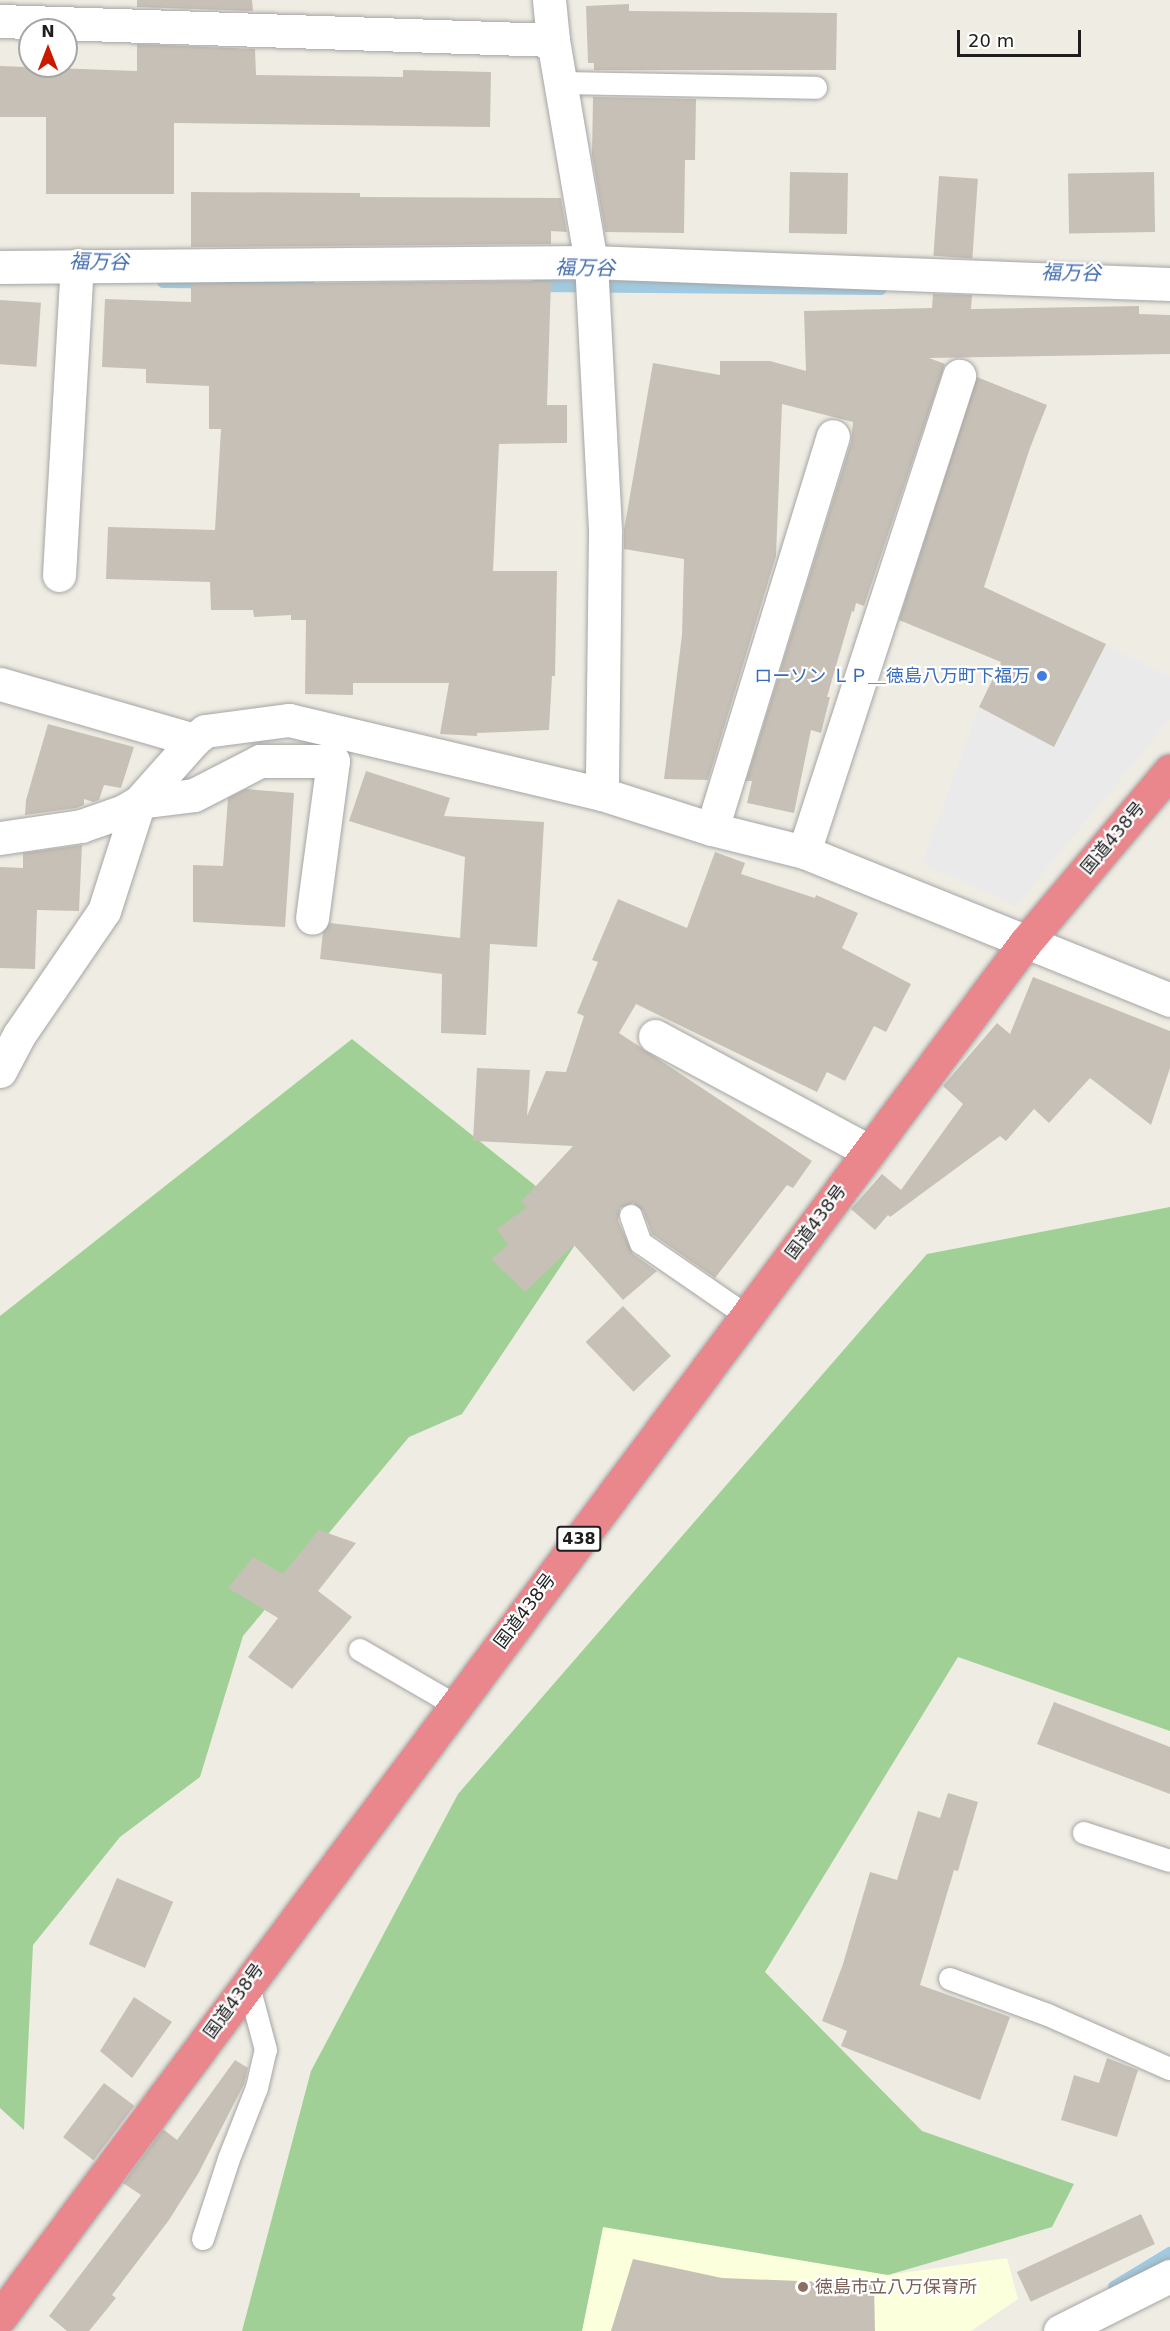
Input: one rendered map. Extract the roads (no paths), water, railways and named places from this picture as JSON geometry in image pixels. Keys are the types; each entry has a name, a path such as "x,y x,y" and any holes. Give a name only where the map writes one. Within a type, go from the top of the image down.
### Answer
{"highway":[{"name":"国道438号","path":"0,2317 1025,943 1170,771"}],"street":[{"path":"549,0 553,40 591,262 605,533 602,794"},
{"path":"0,21 553,40"},
{"path":"0,267 591,262 1170,284"},
{"path":"59,575 77,266"},
{"path":"804,852 959,376"},
{"path":"712,829 833,435"},
{"path":"0,684 194,740"},
{"path":"0,838 81,826 124,811 139,802 194,740 205,731 289,720 602,794 712,829 804,852 1170,1000"},
{"path":"139,802 194,795 260,761 333,761 312,918"},
{"path":"0,1071 19,1035 104,911 139,802"},
{"path":"655,1036 869,1151"},
{"path":"1060,2331 1170,2276"}],"lane":[{"path":"561,83 816,88"},
{"path":"631,1216 641,1243 747,1316"},
{"path":"360,1650 455,1705"},
{"path":"1084,1833 1170,1861"},
{"path":"950,1979 1048,2015 1170,2069"},
{"path":"203,2239 229,2160 257,2088 266,2050 248,1983"}],"waterway":[{"name":"福万谷","path":"163,282 308,283"},
{"name":"福万谷","path":"535,286 881,289"},
{"path":"1114,2287 1170,2253"}],"place":[{"name":"ローソン ＬＰ＿徳島八万町下福万","path":"1042,676"},
{"name":"徳島市立八万保育所","path":"803,2287"}]}
